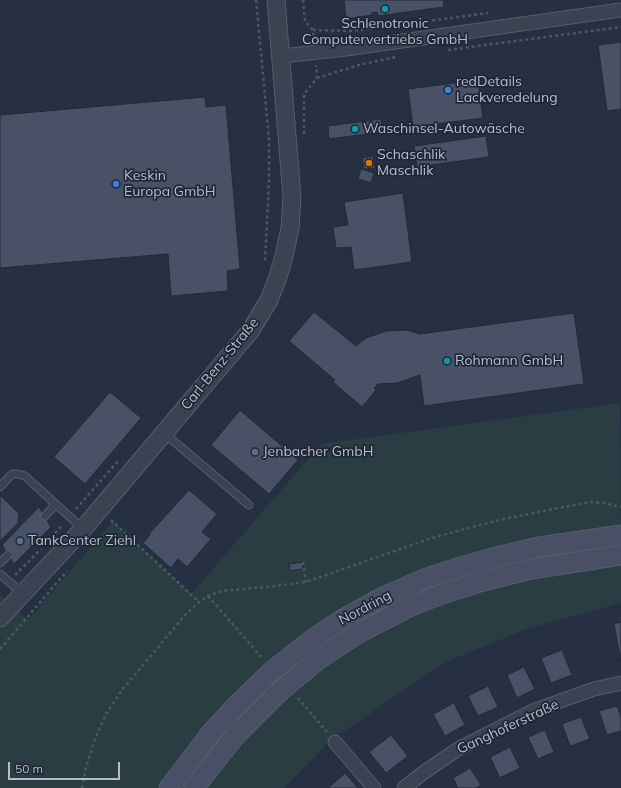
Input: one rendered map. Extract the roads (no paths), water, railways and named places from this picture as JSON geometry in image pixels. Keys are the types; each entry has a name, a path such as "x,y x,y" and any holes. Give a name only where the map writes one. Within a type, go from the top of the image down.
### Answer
{"main road":[{"name":"Nordring","path":"169,788 211,733 237,705 271,672 313,638 343,619 424,579 461,567 539,547 621,535"},
{"name":"Nordring","path":"194,788 236,735 278,693 319,659 357,634 411,606 483,581 528,570 621,555"}],"street":[{"name":"Carl-Benz-Straße","path":"0,618 82,529 164,433 251,330 269,300 278,277 290,228 292,197 276,0"},
{"path":"281,56 346,49 621,10"},
{"name":"Ganghoferstraße","path":"404,788 458,749 535,710 594,689 621,683"},
{"path":"335,742 374,788"}],"lane":[{"path":"164,433 248,505"},
{"path":"0,487 13,474 25,476 82,529"},
{"path":"45,516 55,505"},
{"path":"0,574 22,593"}],"place":[{"name":"Schlenotronic Computervertriebs GmbH","path":"385,9"},
{"name":"redDetails Lackveredelung","path":"448,90"},
{"name":"Waschinsel-Autowäsche","path":"355,129"},
{"name":"Schaschlik Maschlik","path":"369,163"},
{"name":"Keskin Europa GmbH","path":"116,184"},
{"name":"Rohmann GmbH","path":"447,361"},
{"name":"Jenbacher GmbH","path":"255,452"},
{"name":"TankCenter Ziehl","path":"20,541"}]}
